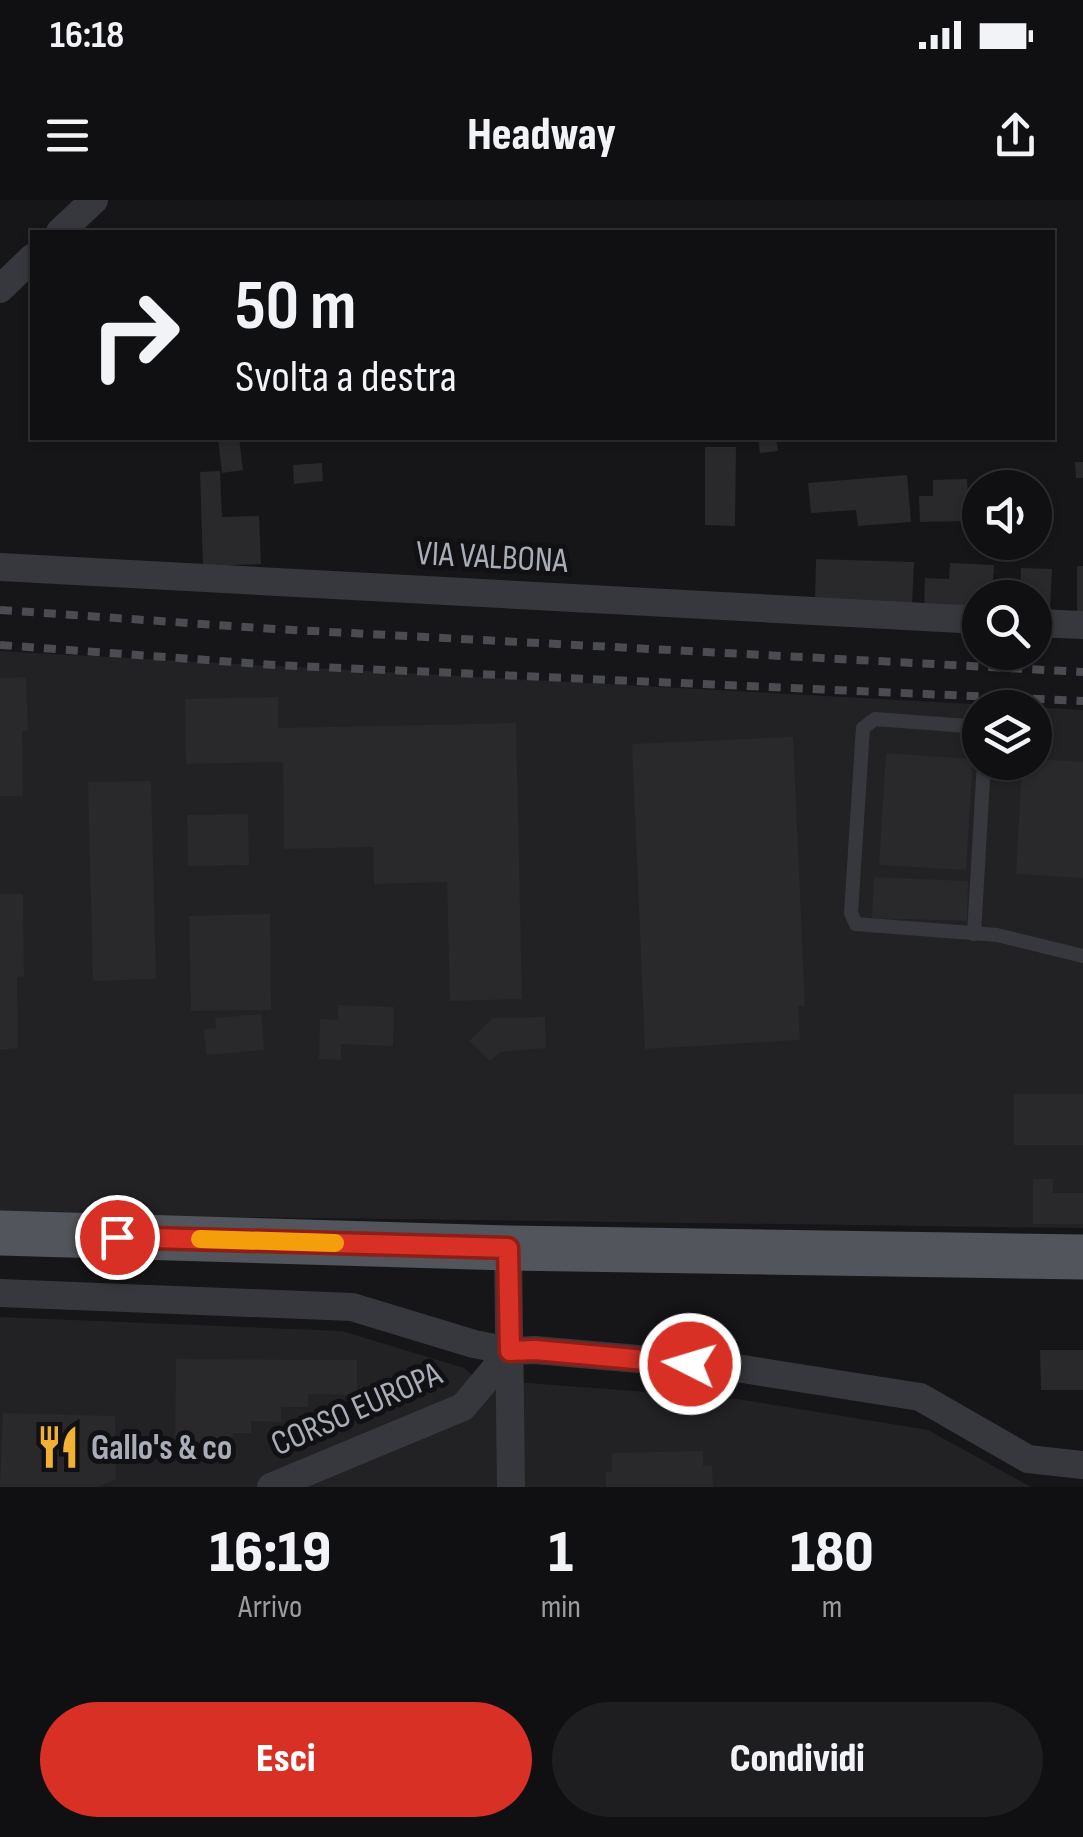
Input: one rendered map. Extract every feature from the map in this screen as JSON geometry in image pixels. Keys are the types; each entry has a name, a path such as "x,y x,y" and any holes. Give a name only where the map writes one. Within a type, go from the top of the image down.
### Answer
{"main road":[{"path":"0,1234 508,1248 1083,1257"}],"street":[{"path":"62,230 94,200"},
{"path":"0,289 30,260"},
{"name":"VIA VALBONA","path":"0,567 962,619"},
{"path":"1052,624 1083,625"},
{"path":"508,1248 511,1487"},
{"path":"0,1293 352,1307 510,1351 730,1367 920,1397 1028,1459 1083,1465"},
{"name":"CORSO EUROPA","path":"271,1487 463,1407 510,1351"}],"lane":[{"path":"962,726 875,720 864,728 851,913 856,924 997,936 1083,956"},
{"path":"974,934 983,780"}],"shaded area":[{"path":"0,651 962,703 962,780 1052,780 1052,708 1083,710 1083,1228 0,1214"},
{"path":"0,1317 342,1331 464,1368 477,1379 738,1399 928,1430 1031,1487 0,1487"}],"building":[{"path":"218,440 239,440 243,470 222,473"},
{"path":"758,440 776,440 778,451 760,453"},
{"path":"705,447 736,447 735,526 705,525"},
{"path":"1075,462 1083,462 1083,478 1076,478"},
{"path":"322,463 323,481 294,484 293,465"},
{"path":"220,471 222,517 259,516 261,564 203,566 200,472"},
{"path":"907,475 911,522 858,526 856,510 811,513 808,483"},
{"path":"962,479 962,521 920,522 919,496 933,496 933,480"},
{"path":"816,559 914,562 912,606 815,602"},
{"path":"950,563 994,565 993,580 962,580 962,608 924,607 925,578 949,579"},
{"path":"1077,566 1083,566 1083,612 1077,612"},
{"path":"1021,568 1052,569 1051,580 1021,580"},
{"path":"26,677 28,731 22,731 23,796 0,796 0,678"},
{"path":"278,697 278,728 516,723 522,999 450,1001 447,882 374,884 373,847 284,849 283,762 186,764 185,699"},
{"path":"793,737 805,1006 798,1006 800,1040 645,1049 632,744"},
{"path":"886,753 962,758 962,780 972,780 966,870 879,865"},
{"path":"1052,760 1083,762 1083,878 1016,874 1021,780 1052,780"},
{"path":"151,781 156,979 93,981 88,782"},
{"path":"248,814 249,865 188,866 187,815"},
{"path":"874,877 968,881 967,921 872,918"},
{"path":"0,894 23,894 24,976 17,977 18,1048 0,1050"},
{"path":"270,914 271,1010 191,1011 189,916"},
{"path":"338,1005 394,1007 393,1046 341,1044 341,1060 319,1059 320,1019 338,1020"},
{"path":"261,1014 264,1050 206,1055 204,1029 216,1028 215,1018"},
{"path":"545,1017 546,1048 500,1052 490,1061 469,1041 493,1018"},
{"path":"1014,1094 1083,1094 1083,1145 1014,1145"},
{"path":"1033,1179 1053,1179 1053,1193 1083,1193 1083,1224 1033,1224"},
{"path":"1040,1350 1083,1350 1083,1390 1041,1390"},
{"path":"176,1359 357,1360 357,1395 308,1394 308,1407 281,1407 281,1422 251,1421 251,1433 233,1433 232,1444 206,1443 206,1452 175,1451"},
{"name":"Gallo's & co","path":"3,1413 115,1416 116,1479 97,1487 0,1487"},
{"path":"703,1451 703,1466 712,1466 713,1487 606,1487 606,1472 612,1472 612,1453"}],"railway":[{"path":"0,610 275,629 1083,672"},
{"path":"0,645 275,665 1083,701"}],"slow traffic":[{"path":"200,1239 335,1243"}],"place":[{"name":"Gallo's & co","path":"58,1447"}],"route":[{"path":"117,1237 508,1248 510,1351 690,1364"}]}
